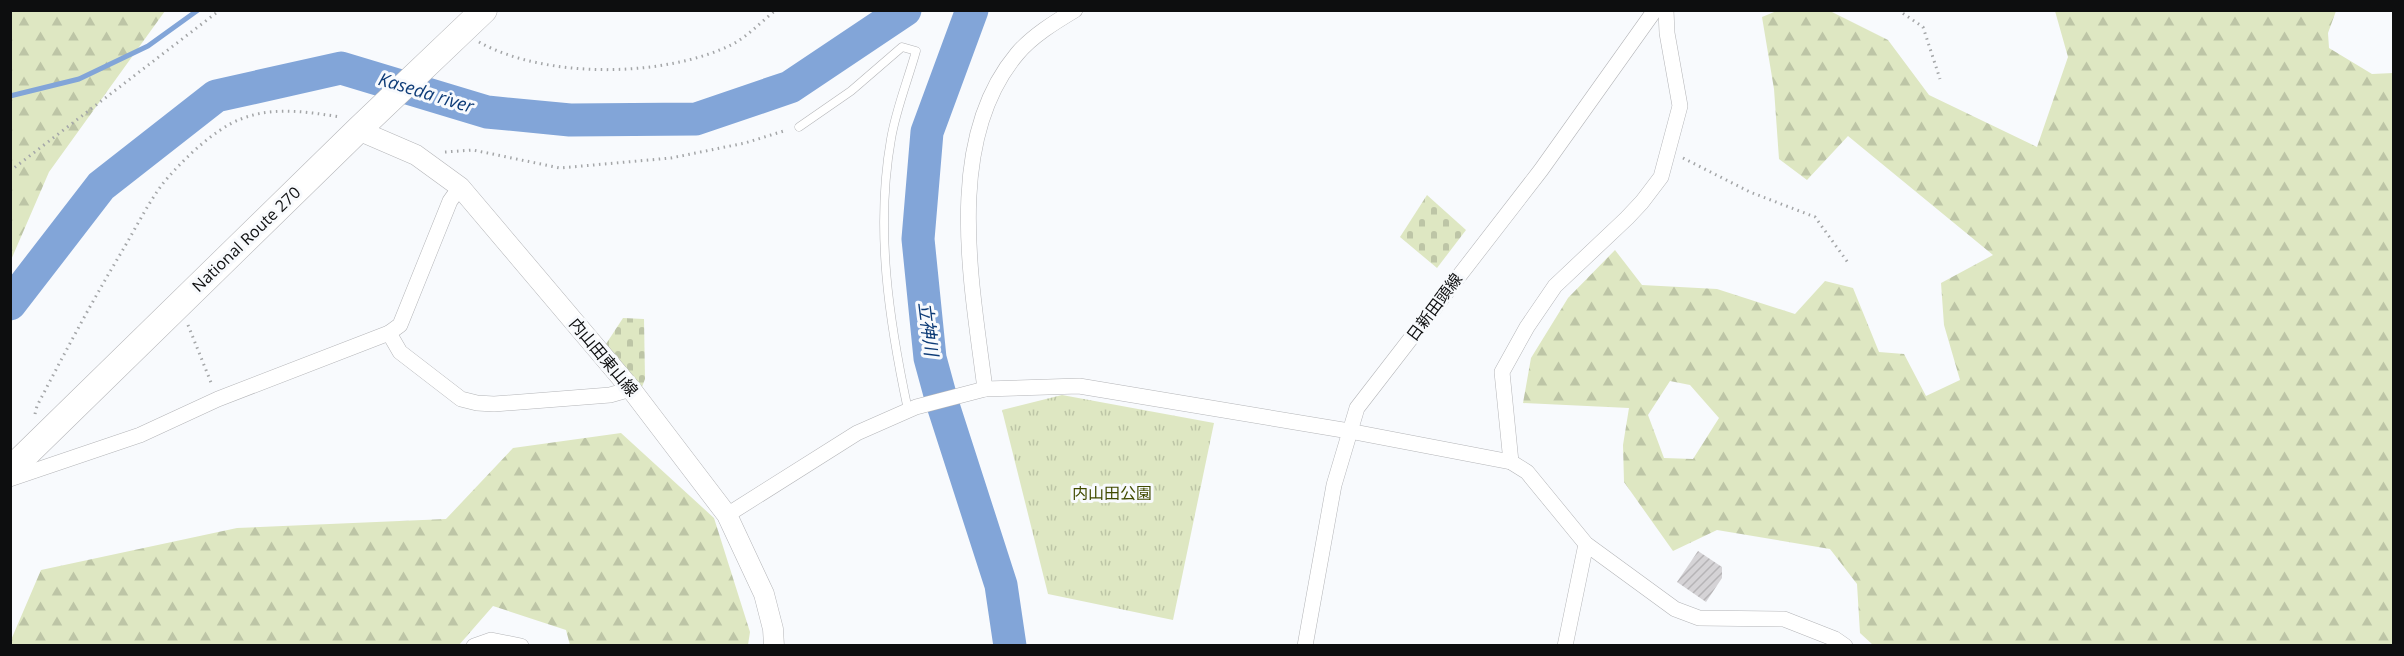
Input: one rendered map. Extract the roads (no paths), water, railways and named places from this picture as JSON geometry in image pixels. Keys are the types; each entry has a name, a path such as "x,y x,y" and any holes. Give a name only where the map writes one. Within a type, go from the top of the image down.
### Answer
{"highway":[{"name":"National Route 270","path":"10,470 360,122 484,10"}],"street":[{"path":"985,389 968,237 969,184 976,142 991,95 1017,53 1052,23 1075,10"},
{"name":"日新田頭線","path":"1305,645 1334,485 1357,408 1540,170 1655,10"},
{"path":"1512,462 1502,372 1527,327 1555,286 1642,202 1661,177 1680,106 1667,33 1666,10"},
{"name":"内山田東山線","path":"360,122 416,154 460,187 632,389 728,515 764,594 773,629 774,645"},
{"path":"10,479 140,435 218,399 389,333 400,325 450,201 460,187"},
{"path":"389,333 400,352 461,399 477,403 494,404 610,395 632,389"},
{"path":"728,515 857,433 912,408 985,389 1079,386 1349,431 1512,462 1527,472 1586,544 1675,609 1699,618 1784,619 1845,645"},
{"path":"1565,645 1586,544"},
{"path":"474,645 491,640 521,645"}],"lane":[{"path":"800,127 851,91 902,47 916,51 891,137 885,185 885,267 893,341 912,408"}],"waterway":[{"path":"10,96 79,79 148,46 198,10"},
{"name":"Kaseda river","path":"10,304 101,186 216,96 341,68 487,112 570,120 696,119 790,87 905,10"},
{"name":"立神川","path":"972,10 927,132 918,239 930,358 1001,585 1010,646"}],"park label":[{"name":"内山田公園","path":"1112,493"}]}
